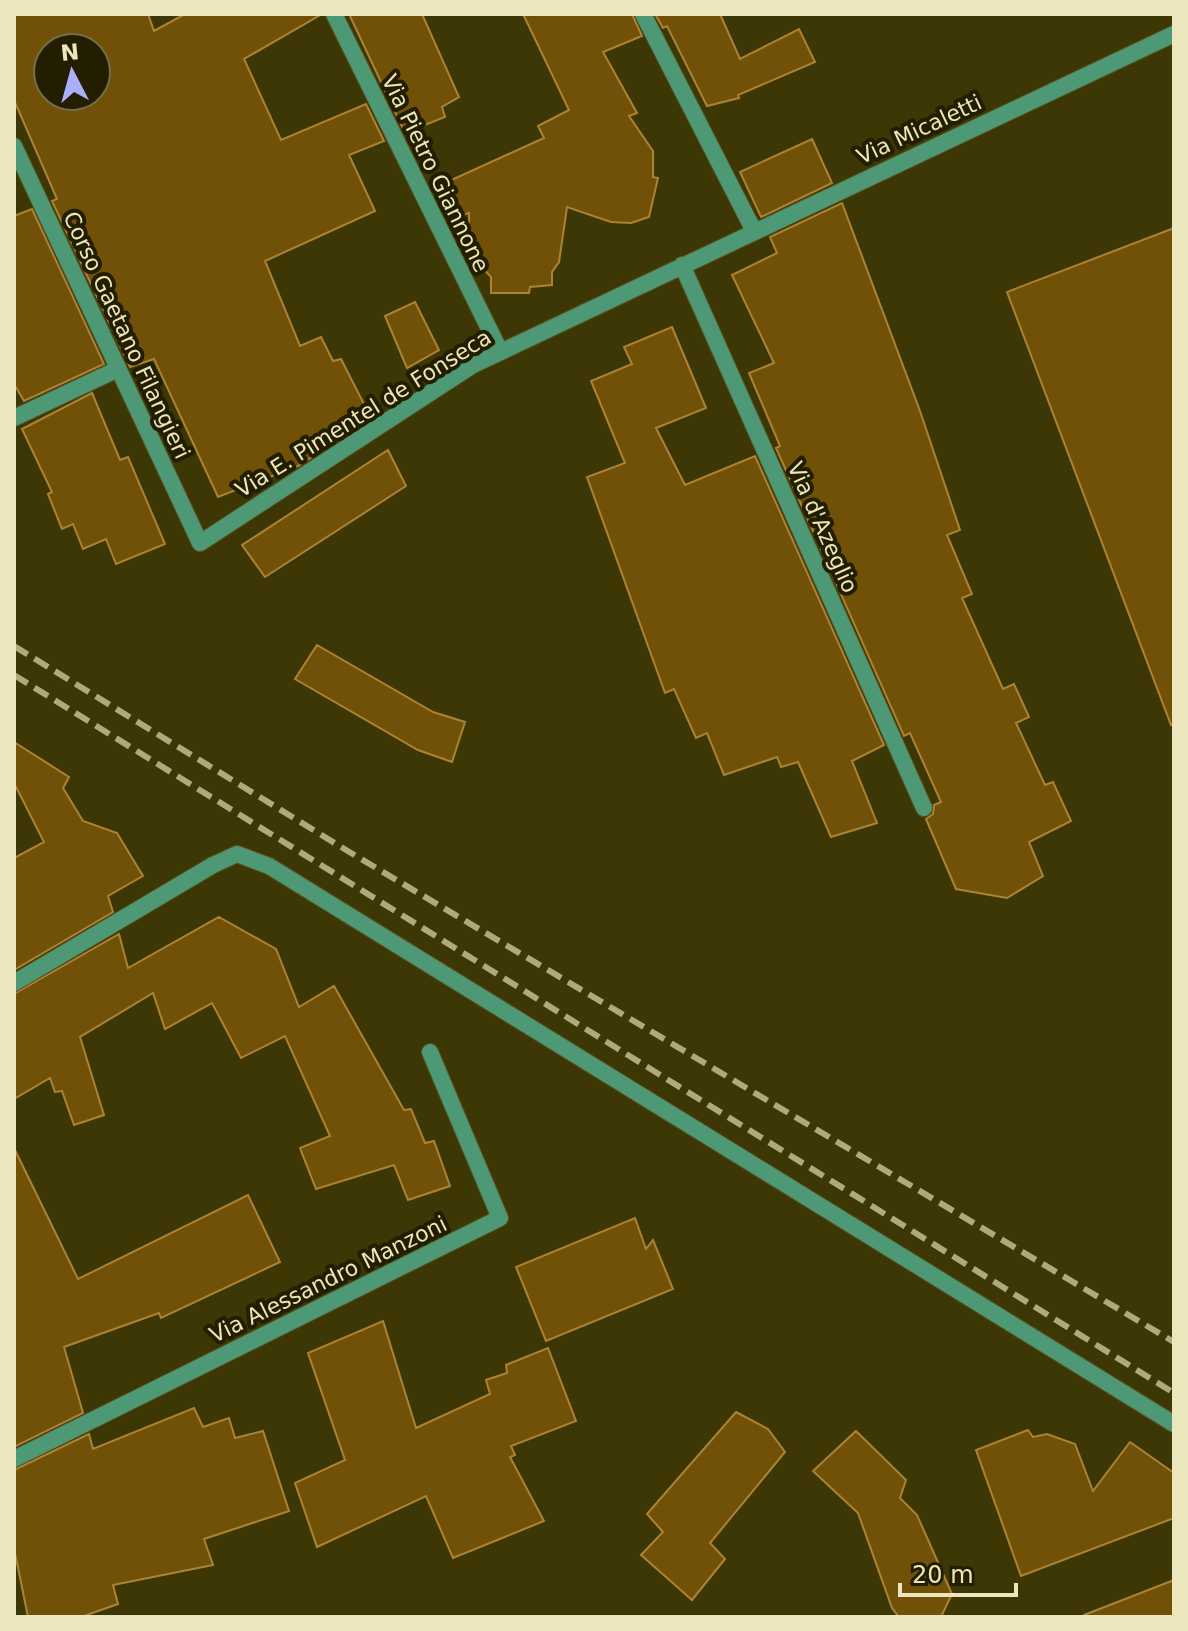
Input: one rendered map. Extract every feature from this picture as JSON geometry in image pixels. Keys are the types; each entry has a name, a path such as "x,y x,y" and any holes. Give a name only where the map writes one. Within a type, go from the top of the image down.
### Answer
{"street":[{"name":"Via Pietro Giannone","path":"334,14 500,351"},
{"path":"643,14 754,231"},
{"name":"Via Micaletti","path":"682,265 1174,34"},
{"name":"Corso Gaetano Filangieri","path":"14,146 21,177 118,369 200,543"},
{"name":"Via E. Pimentel de Fonseca","path":"200,543 473,365 682,265"},
{"name":"Via d'Azeglio","path":"682,265 924,808"},
{"path":"14,418 118,369"},
{"path":"14,983 213,865 237,854 269,866 1174,1424"},
{"name":"Via Alessandro Manzoni","path":"14,1459 500,1218 430,1052"}],"building":[{"path":"14,14 148,14 154,31 185,14 322,14 244,59 281,140 366,104 384,141 349,155 375,211 265,261 300,346 321,337 333,361 341,359 366,408 360,411 367,421 298,466 218,497 154,359 130,367 52,201 57,199 14,100"},
{"path":"349,14 422,14 459,97 442,107 445,117 405,133"},
{"path":"523,14 632,14 642,36 603,52 637,113 629,116 653,151 653,177 658,178 649,217 631,223 611,222 567,207 559,262 552,272 552,285 530,287 529,293 491,293 491,277 469,253 469,213 451,219 436,187 544,138 538,126 569,110"},
{"path":"655,14 720,14 740,59 799,29 815,62 738,95 739,98 707,106 667,26 663,28"},
{"path":"812,139 832,183 761,217 740,172"},
{"path":"842,203 920,411 960,530 947,535 972,594 962,598 1003,689 1014,684 1029,717 1016,723 1045,785 1053,782 1071,821 1029,842 1043,876 1007,898 956,889 926,819 933,814 934,805 941,802 910,733 904,736 776,448 780,446 749,373 774,363 732,275 777,253 770,237"},
{"path":"32,209 104,364 24,401 14,384 14,216"},
{"path":"1174,228 1174,724 1171,725 1007,292"},
{"path":"415,302 439,350 407,368 385,316"},
{"path":"672,327 706,408 656,428 685,485 755,456 884,745 852,761 877,823 831,837 798,762 781,767 777,757 724,775 707,733 696,738 674,689 665,693 587,477 625,463 591,381 632,364 624,347"},
{"path":"92,393 120,460 128,457 165,544 116,564 106,539 83,549 73,524 62,529 48,494 52,492 22,429"},
{"path":"388,450 406,486 265,577 242,545"},
{"path":"317,645 433,712 465,722 452,762 418,750 295,679"},
{"path":"14,742 69,777 63,788 83,821 117,833 143,876 108,896 113,912 14,970 14,858 44,842 14,783"},
{"path":"219,917 276,949 299,1007 334,986 404,1110 411,1109 425,1143 434,1141 450,1186 408,1200 394,1165 316,1189 300,1148 330,1136 285,1036 241,1058 212,1003 165,1029 153,993 80,1037 104,1115 74,1125 62,1091 55,1092 50,1078 14,1099 14,994 119,934 128,968"},
{"path":"14,1148 78,1279 248,1195 280,1262 161,1318 159,1313 64,1347 83,1413 14,1447"},
{"path":"635,1218 646,1249 653,1240 673,1289 546,1341 516,1267"},
{"path":"383,1321 416,1428 490,1394 486,1380 507,1373 506,1365 548,1348 576,1421 511,1446 515,1455 510,1457 544,1521 453,1558 426,1496 317,1547 295,1483 345,1460 308,1353"},
{"path":"194,1408 203,1427 229,1418 235,1438 263,1431 289,1511 204,1539 213,1565 113,1585 118,1604 81,1617 28,1617 14,1548 14,1470 89,1434 93,1449"},
{"path":"736,1412 768,1429 785,1452 710,1543 725,1559 692,1600 641,1555 663,1532 647,1514"},
{"path":"1028,1430 1033,1437 1047,1434 1075,1444 1093,1491 1130,1442 1174,1473 1174,1518 1021,1576 976,1450"},
{"path":"856,1431 906,1480 900,1498 917,1515 952,1594 941,1617 899,1617 892,1608 858,1513 813,1471"},
{"path":"1174,1580 1174,1617 1084,1617 1084,1615"}],"railway":[{"path":"14,646 346,850 1174,1342"},
{"path":"14,675 1174,1393"}]}
